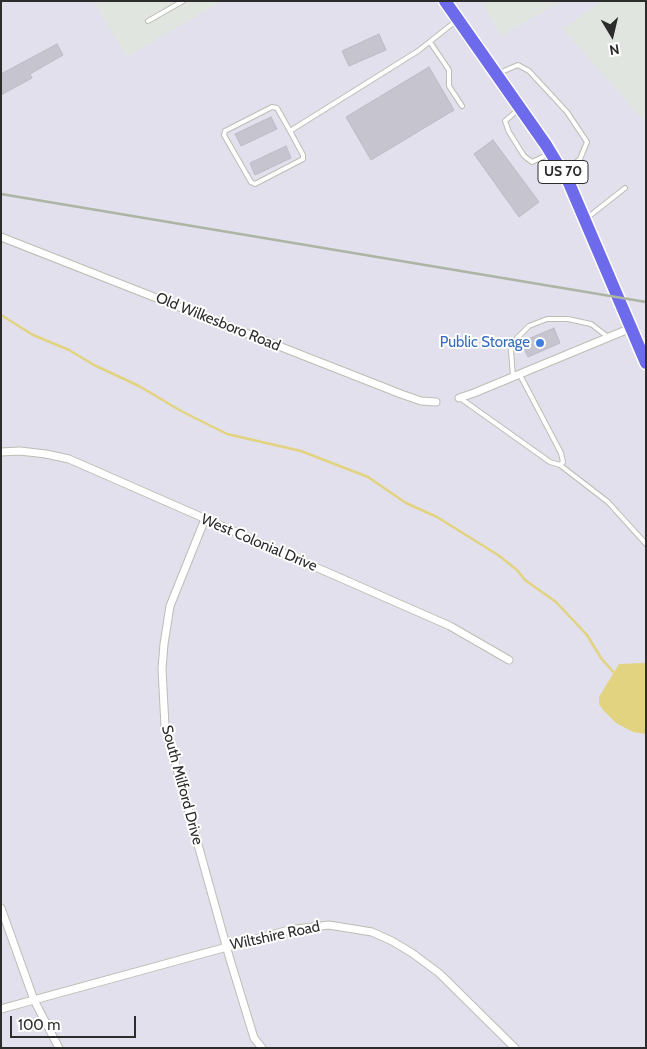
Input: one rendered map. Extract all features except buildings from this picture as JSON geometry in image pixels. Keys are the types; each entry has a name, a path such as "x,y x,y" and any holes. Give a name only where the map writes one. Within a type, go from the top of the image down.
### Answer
{"highway":[{"name":"US 70","path":"445,1 521,108 570,183 646,363"}],"street":[{"name":"Old Wilkesboro Road","path":"1,237 401,394 436,402"},
{"path":"459,398 631,328"},
{"name":"West Colonial Drive","path":"1,452 20,451 69,459 450,626 509,660"},
{"name":"South Milford Drive","path":"205,519 170,606 164,644 162,699 165,726 226,946 254,1038 262,1048"},
{"path":"1,908 4,921 34,1000 60,1048"},
{"name":"Wiltshire Road","path":"1,1009 226,946 289,930 329,925 372,932 412,953 439,973 515,1048"}],"lane":[{"path":"148,21 183,1"},
{"path":"290,131 418,52 458,19"},
{"path":"430,42 449,70 449,86 462,106"},
{"path":"496,74 518,65 529,71 567,112 587,142 580,159 563,172"},
{"path":"272,107 277,108 290,131 303,155 303,160 255,184 251,182 224,135 225,131 272,107"},
{"path":"521,108 505,121 509,132 524,156 532,162 551,154"},
{"path":"586,220 625,188"},
{"path":"560,465 563,462 561,453 516,376 511,350 517,338 529,326 547,319 568,319 591,324 608,337"},
{"path":"459,398 550,462 560,465 608,502 645,543"}],"shaded area":[{"path":"93,1 222,1 127,57"},
{"path":"481,1 562,1 501,36"},
{"path":"602,1 646,1 646,123 563,29"},
{"path":"646,663 646,734 633,732 616,723 599,704 599,697 619,664"}],"waterway":[{"path":"1,315 33,335 69,350 94,365 139,386 181,411 227,434 301,451 368,477 406,503 437,517 498,555 517,570 525,580 556,602 587,635 601,658 615,674"}],"railway":[{"path":"1,194 646,302"}],"place":[{"name":"Public Storage","path":"540,343"}]}
